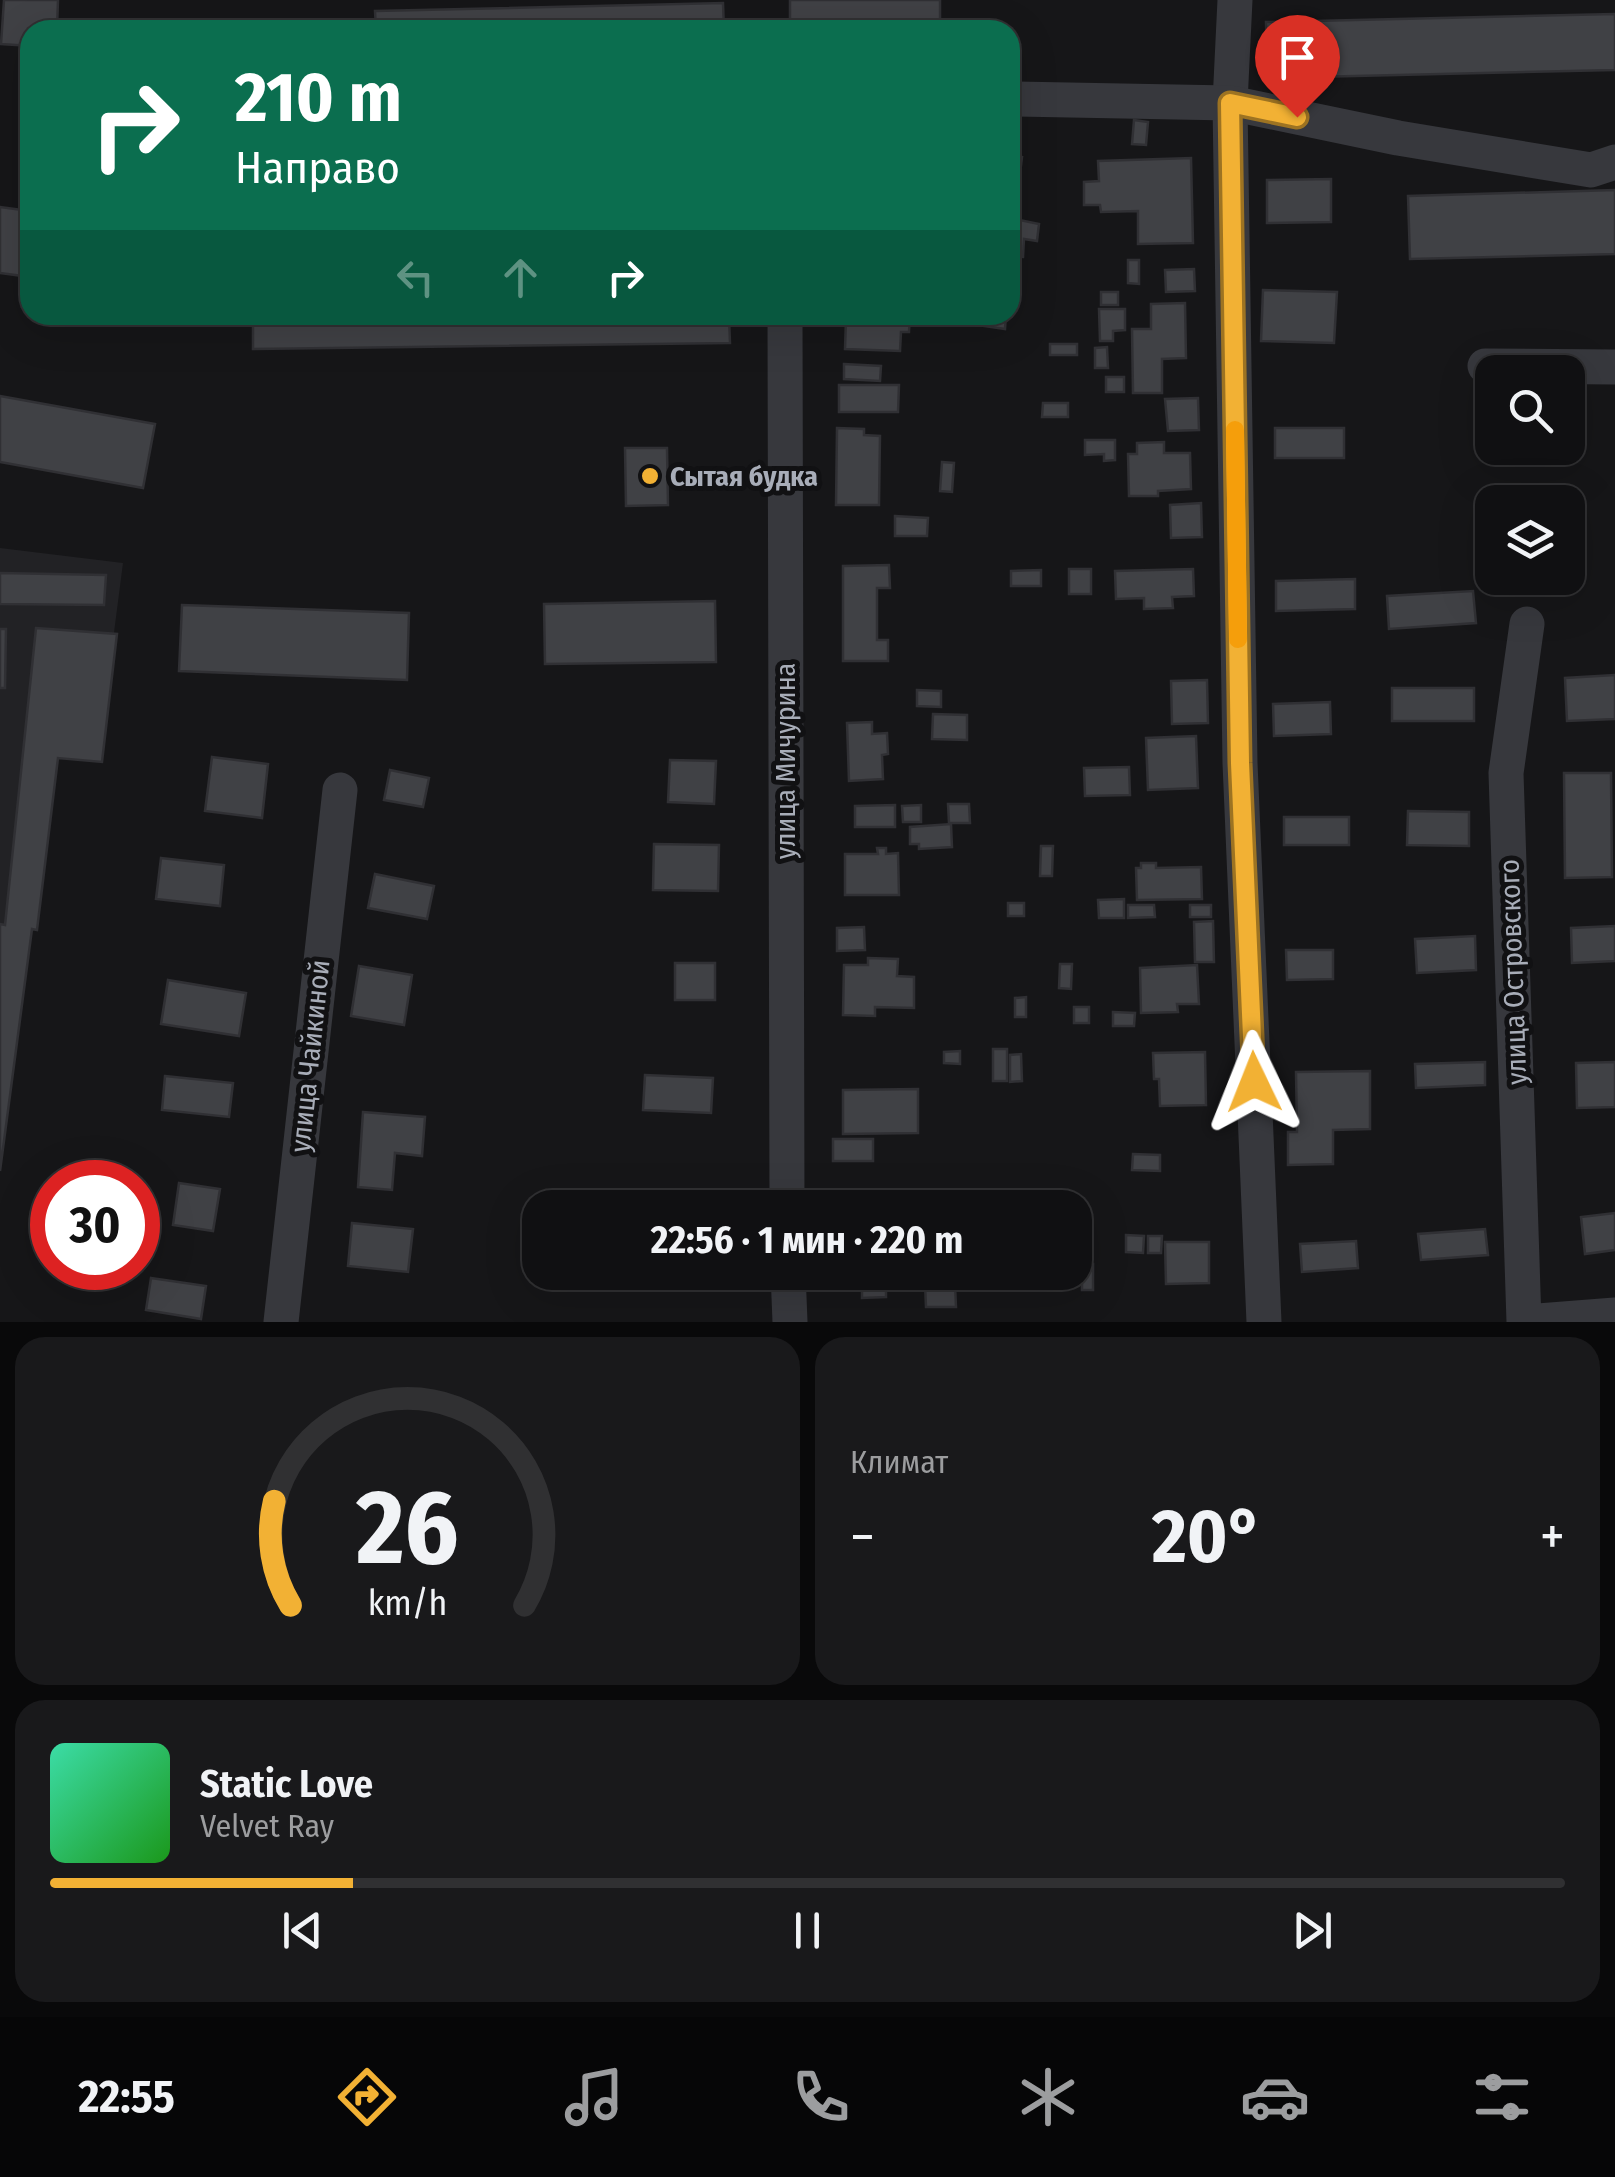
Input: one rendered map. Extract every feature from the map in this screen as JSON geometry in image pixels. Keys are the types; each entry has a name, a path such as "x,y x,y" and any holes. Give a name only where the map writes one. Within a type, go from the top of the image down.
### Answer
{"street":[{"path":"1235,0 1230,103 1240,763 1264,1322"},
{"path":"1020,99 1230,103 1398,138 1591,170 1615,162"},
{"name":"улица Мичурина","path":"785,325 787,1190"},
{"path":"1585,367 1615,367"},
{"name":"улица Островского","path":"1524,1322 1506,774 1527,624"},
{"name":"улица Чайкиной","path":"281,1322 340,790"},
{"path":"789,1290 790,1322"},
{"path":"1524,1322 1615,1315"}],"shaded area":[{"path":"0,548 123,563 101,733 55,731 0,1159"}],"building":[{"path":"4,0 58,0 57,20 20,20 20,45 1,44"},
{"path":"790,0 940,0 940,20 790,20"},
{"path":"723,3 724,20 375,20 375,11"},
{"path":"1615,14 1615,70 1267,78 1266,22"},
{"path":"1134,120 1148,122 1146,145 1132,144"},
{"path":"1191,158 1193,243 1138,244 1138,211 1101,212 1100,205 1084,205 1084,182 1099,181 1098,161"},
{"path":"1331,179 1331,222 1267,223 1267,180"},
{"path":"1615,190 1615,254 1410,259 1408,196"},
{"path":"0,207 20,210 20,276 0,273"},
{"path":"1020,220 1039,224 1037,241 1024,239 1023,257"},
{"path":"1128,260 1139,260 1139,284 1128,283"},
{"path":"1194,269 1195,291 1166,292 1165,270"},
{"path":"1263,290 1337,292 1334,343 1261,341"},
{"path":"1101,292 1118,292 1118,305 1101,305"},
{"path":"1185,303 1186,358 1162,359 1162,393 1133,393 1132,329 1151,329 1151,304"},
{"path":"1099,309 1125,309 1125,330 1113,331 1113,341 1100,341"},
{"path":"253,325 729,325 730,343 253,349"},
{"path":"846,325 909,325 909,332 901,332 900,351 845,349"},
{"path":"1050,344 1077,344 1077,355 1050,355"},
{"path":"1107,347 1108,368 1095,368 1095,348"},
{"path":"844,364 881,366 880,381 844,379"},
{"path":"1106,377 1124,377 1124,392 1106,392"},
{"path":"839,385 899,385 898,412 839,412"},
{"path":"0,396 155,424 143,488 0,462"},
{"path":"1198,398 1199,430 1168,431 1165,399"},
{"path":"1043,403 1068,403 1068,417 1042,417"},
{"path":"837,428 864,429 864,435 880,436 879,505 836,505"},
{"path":"1275,428 1344,428 1344,458 1275,458"},
{"path":"1085,440 1115,440 1115,460 1104,461 1104,454 1085,455"},
{"path":"1164,442 1164,453 1190,453 1191,489 1158,491 1158,496 1129,496 1128,454 1137,454 1137,443"},
{"path":"625,448 667,448 668,505 626,506"},
{"path":"942,462 954,463 952,492 940,491"},
{"path":"1201,503 1202,537 1171,538 1170,505"},
{"path":"895,516 928,518 927,536 895,536"},
{"path":"889,565 890,588 877,588 877,640 888,640 888,661 843,661 843,566"},
{"path":"1069,569 1091,569 1091,594 1069,594"},
{"path":"1193,569 1194,596 1172,597 1173,608 1144,609 1144,598 1116,599 1115,571"},
{"path":"1041,570 1041,586 1011,586 1011,571"},
{"path":"0,573 106,575 104,605 0,604"},
{"path":"1355,579 1355,609 1276,611 1276,581"},
{"path":"1473,591 1476,623 1389,629 1387,596"},
{"path":"715,601 716,662 545,664 544,604"},
{"path":"182,605 409,613 407,680 179,671"},
{"path":"36,628 117,634 102,762 58,758 37,930 32,929 0,1171 0,924 5,925"},
{"path":"0,629 6,629 5,688 0,688"},
{"path":"1615,675 1615,719 1567,721 1565,678"},
{"path":"1207,680 1208,723 1172,724 1171,681"},
{"path":"1392,688 1474,688 1474,721 1392,721"},
{"path":"917,690 941,691 941,707 917,706"},
{"path":"1330,702 1331,734 1274,736 1273,704"},
{"path":"933,714 967,715 967,740 932,739"},
{"path":"872,722 872,734 887,733 888,754 882,755 883,779 849,781 847,723"},
{"path":"1196,736 1198,788 1148,790 1146,738"},
{"path":"212,757 268,764 262,818 205,811"},
{"path":"670,760 716,761 714,804 668,802"},
{"path":"1129,767 1130,795 1085,796 1084,768"},
{"path":"390,770 429,778 423,807 384,800"},
{"path":"1564,773 1611,773 1612,877 1565,878"},
{"path":"948,804 969,804 970,823 949,823"},
{"path":"895,805 895,827 855,827 855,806"},
{"path":"921,805 921,822 903,822 902,806"},
{"path":"1408,811 1469,812 1469,846 1407,845"},
{"path":"1284,817 1349,817 1349,845 1284,845"},
{"path":"951,824 952,847 919,849 919,844 910,844 910,827"},
{"path":"654,844 719,845 718,891 653,890"},
{"path":"1041,846 1053,846 1052,876 1040,876"},
{"path":"877,848 886,848 886,854 898,853 899,895 845,895 845,854 878,854"},
{"path":"161,858 224,865 220,906 156,899"},
{"path":"1141,863 1156,863 1156,868 1201,867 1202,899 1137,900 1136,868 1141,868"},
{"path":"375,874 434,886 427,919 368,908"},
{"path":"1124,899 1124,918 1099,918 1098,900"},
{"path":"1008,903 1024,903 1024,916 1008,916"},
{"path":"1128,905 1154,905 1155,917 1128,918"},
{"path":"1190,905 1211,905 1211,917 1190,917"},
{"path":"1213,921 1214,962 1195,962 1194,922"},
{"path":"1615,926 1615,961 1572,963 1571,928"},
{"path":"864,927 865,950 837,951 837,928"},
{"path":"1475,936 1476,970 1417,973 1415,939"},
{"path":"1286,950 1333,950 1333,979 1287,980"},
{"path":"868,958 898,959 897,976 914,977 914,1008 875,1007 875,1016 843,1015 844,965 868,965"},
{"path":"675,963 715,963 715,1000 675,1000"},
{"path":"1060,964 1072,964 1071,989 1059,988"},
{"path":"1197,965 1199,1004 1177,1004 1178,1012 1141,1013 1140,968"},
{"path":"359,966 412,975 404,1025 351,1016"},
{"path":"168,980 246,993 239,1036 161,1024"},
{"path":"1026,997 1026,1017 1015,1017 1015,998"},
{"path":"1074,1007 1089,1007 1089,1023 1074,1023"},
{"path":"1113,1012 1135,1013 1134,1026 1113,1026"},
{"path":"993,1049 1007,1049 1007,1081 993,1081"},
{"path":"960,1051 960,1064 944,1063 944,1052"},
{"path":"1205,1052 1206,1105 1160,1106 1153,1053"},
{"path":"1021,1054 1022,1081 1010,1082 1010,1055"},
{"path":"1485,1062 1485,1085 1416,1088 1415,1064"},
{"path":"1615,1062 1615,1107 1577,1108 1576,1063"},
{"path":"1370,1071 1370,1129 1333,1130 1333,1164 1288,1165 1288,1132 1297,1132 1296,1072"},
{"path":"645,1075 713,1078 711,1113 643,1110"},
{"path":"165,1076 233,1083 229,1117 162,1110"},
{"path":"918,1089 918,1133 843,1134 843,1090"},
{"path":"363,1112 425,1117 422,1156 395,1153 392,1190 358,1187"},
{"path":"833,1139 873,1139 873,1161 833,1161"},
{"path":"1133,1154 1160,1155 1160,1171 1132,1170"},
{"path":"179,1183 220,1189 213,1231 173,1225"},
{"path":"1615,1213 1615,1250 1585,1254 1581,1217"},
{"path":"352,1223 413,1229 408,1272 348,1266"},
{"path":"1485,1229 1488,1255 1421,1260 1418,1234"},
{"path":"1126,1235 1144,1236 1143,1253 1126,1252"},
{"path":"1148,1236 1162,1236 1161,1253 1148,1253"},
{"path":"1356,1241 1358,1268 1302,1272 1300,1244"},
{"path":"1165,1242 1209,1242 1209,1283 1166,1284"},
{"path":"160,1279 206,1286 201,1319 146,1310 149,1290 160,1290"},
{"path":"862,1290 886,1290 886,1297 862,1298"},
{"path":"925,1290 955,1290 956,1307 926,1307"}],"slow traffic":[{"path":"1235,430 1238,639"}],"place":[{"name":"Сытая будка","path":"650,476"}],"route":[{"path":"1254,1082 1240,763 1230,103 1297,117"}]}
